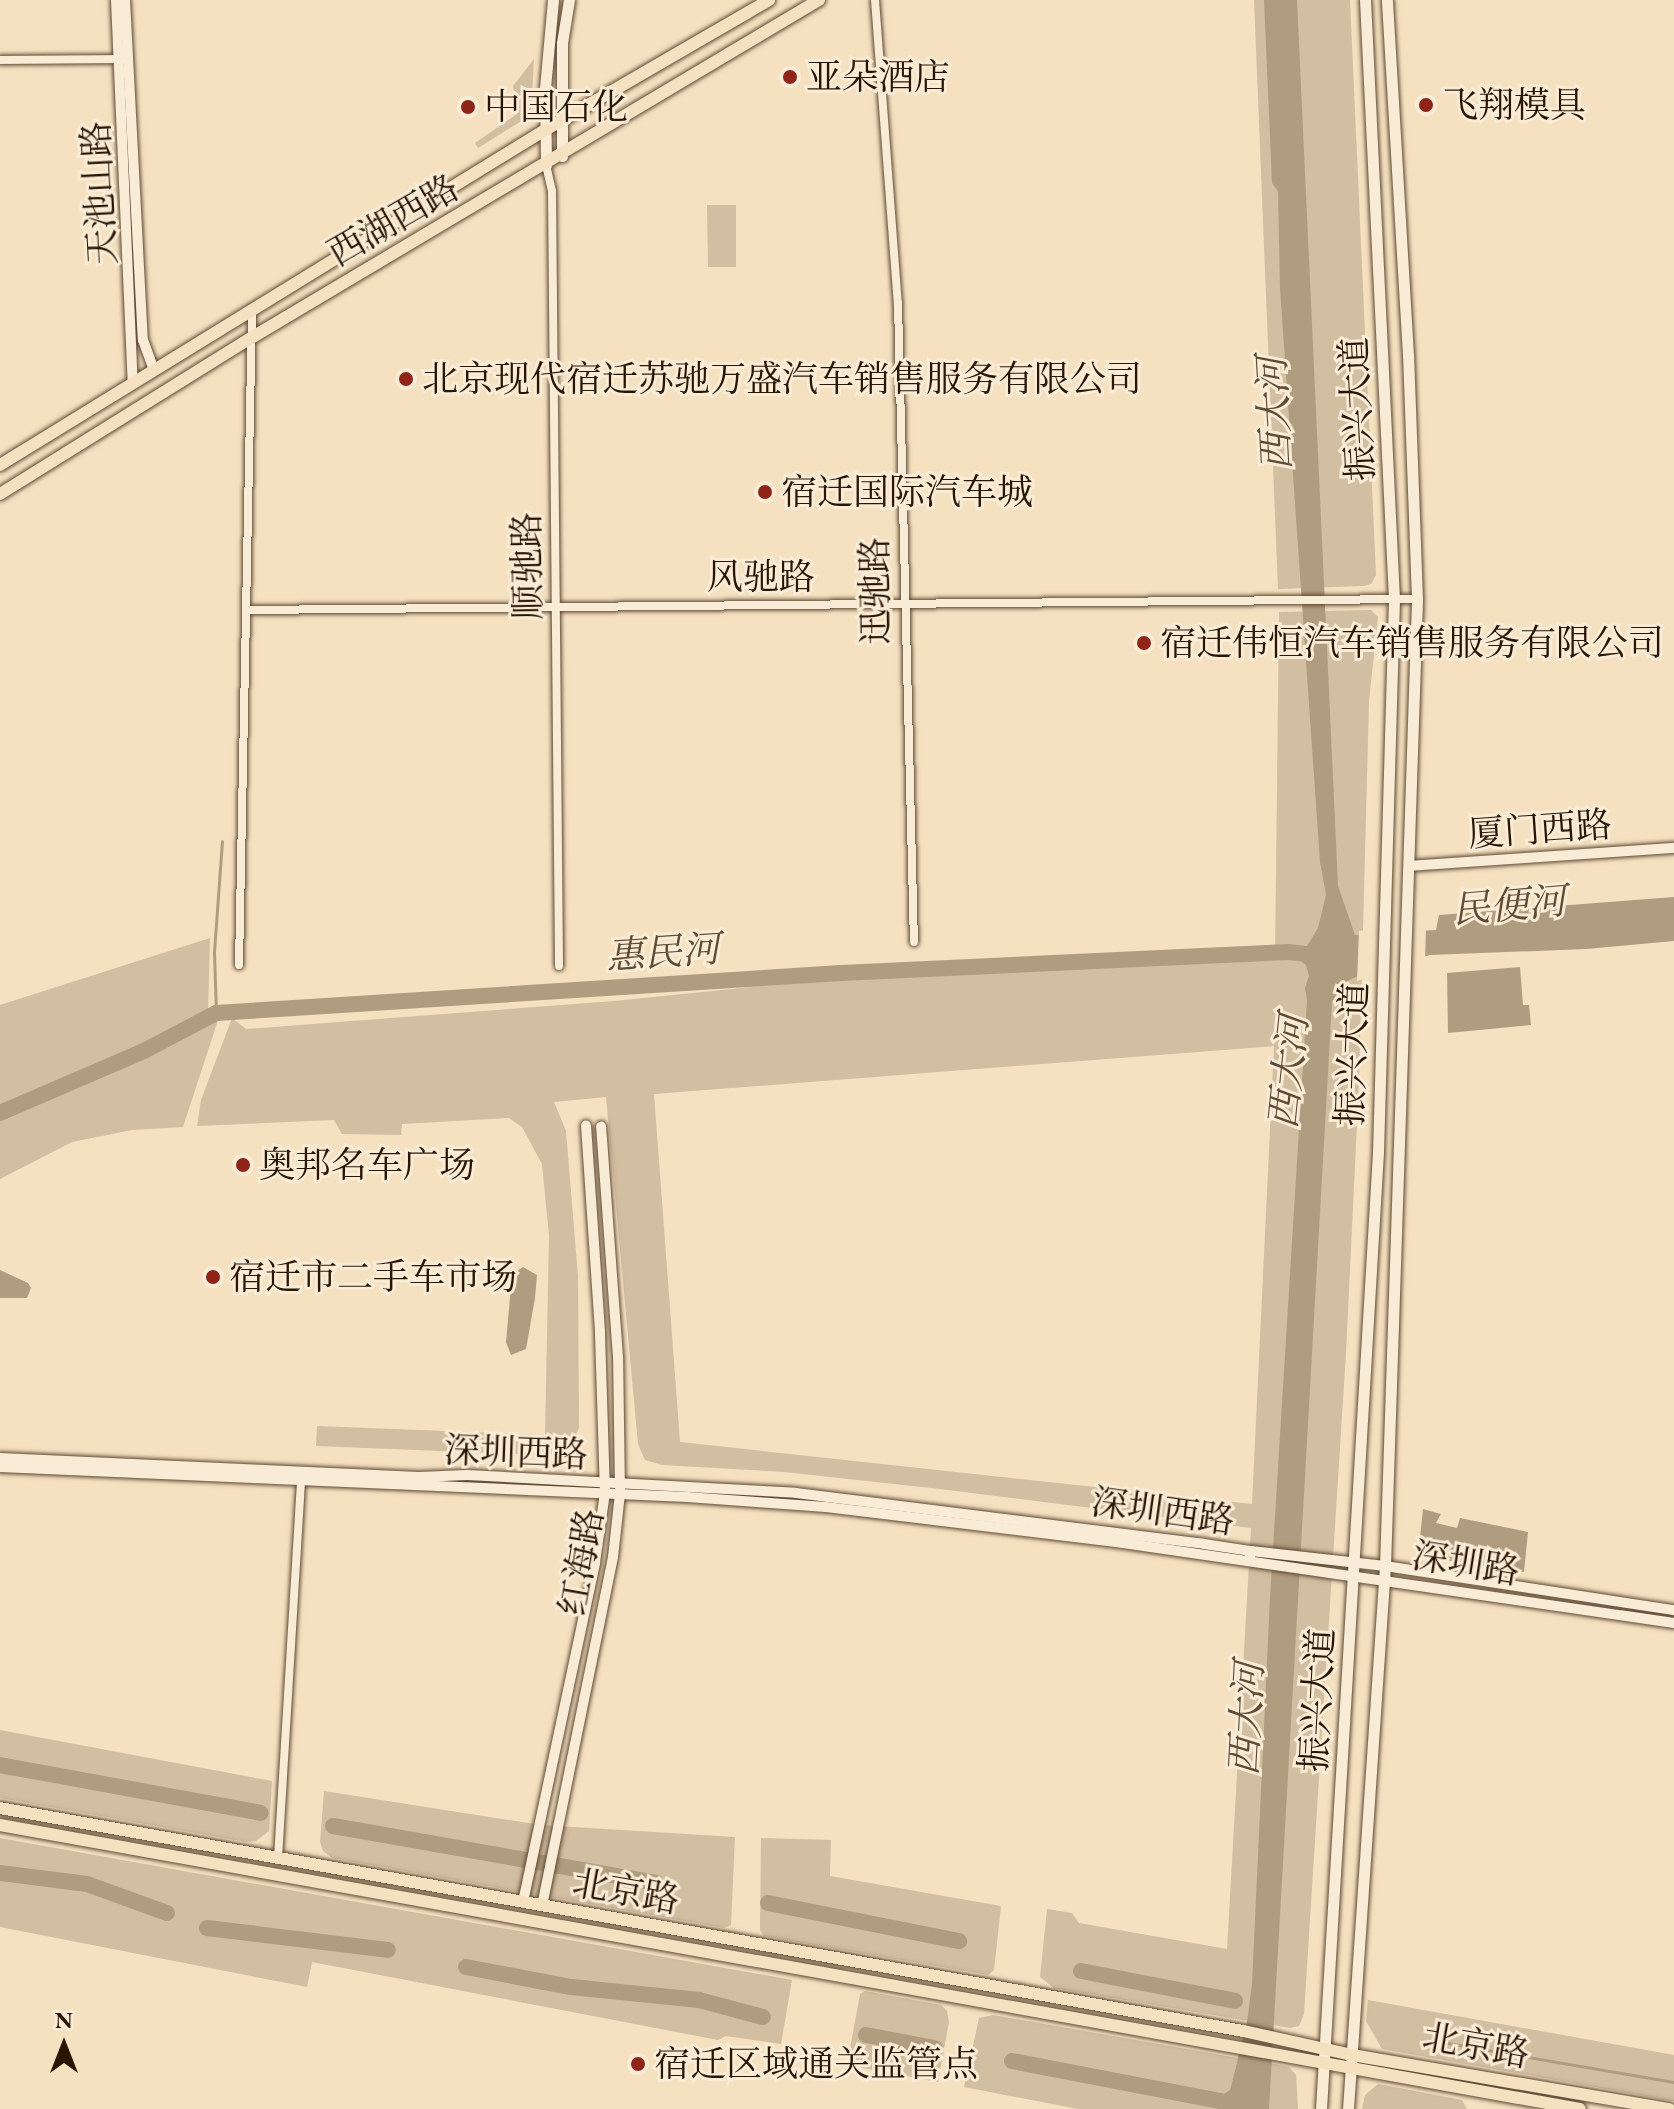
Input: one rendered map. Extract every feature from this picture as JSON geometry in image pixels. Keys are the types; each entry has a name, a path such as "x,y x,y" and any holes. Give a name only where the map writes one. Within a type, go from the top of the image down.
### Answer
{"main road":[{"path":"546,165 547,41 553,0"},
{"path":"562,156 562,43 569,0"},
{"name":"西湖西路","path":"0,465 545,130 769,0"},
{"name":"西湖西路","path":"0,494 251,338 562,156 819,0"},
{"name":"振兴大道","path":"1321,2109 1378,1152 1394,599 1365,0"},
{"name":"振兴大道","path":"1348,2109 1385,1566 1417,599 1408,355 1387,0"},
{"name":"北京路","path":"0,1808 1243,2031 1325,2056 1580,2109"},
{"name":"北京路","path":"0,1825 1272,2052 1325,2056"},
{"name":"北京路","path":"1352,2062 1669,2109"}],"street":[{"name":"天池山路","path":"116,0 124,59 143,340 154,370"},
{"name":"天池山路","path":"125,0 133,383"},
{"name":"迅驰路","path":"875,0 898,303 903,604 914,942"},
{"path":"0,60 124,59"},
{"name":"顺驰路","path":"546,165 552,191 559,966"},
{"path":"239,965 252,310"},
{"name":"风驰路","path":"247,610 1417,599"},
{"name":"厦门西路","path":"1409,866 1674,848"},
{"name":"红海路","path":"523,1902 595,1562 605,1488 600,1331 586,1125"},
{"name":"红海路","path":"542,1906 613,1557 620,1489 618,1357 601,1127"},
{"name":"深圳西路","path":"0,1458 620,1489 853,1509 1252,1556"},
{"name":"深圳西路","path":"0,1467 605,1488"},
{"path":"278,1858 301,1479"},
{"name":"深圳路","path":"1252,1556 1354,1562 1674,1610"},
{"name":"深圳路","path":"1252,1556 1324,1571 1674,1623"}],"shaded area":[{"path":"1254,0 1350,0 1376,575 1371,584 1364,586 1278,589"},
{"path":"1264,0 1297,0 1338,886 1355,935 1436,930 1439,915 1674,897 1674,941 1586,949 1430,955 1343,983 1332,1002 1269,2109 1229,2109 1209,2103 1230,2090 1247,2022 1252,1984 1270,1597 1307,1000 1305,988 1309,976 1306,965 1288,952 1307,946 1318,928 1326,895 1320,862 1280,288 1278,191 1272,183"},
{"path":"534,59 531,115 478,148 475,143 517,114 513,86"},
{"path":"707,205 736,205 736,267 708,267"},
{"path":"1371,610 1378,617 1369,701 1359,1082 1346,1353 1304,2014 1299,2026 1290,2028 1054,1988 1040,1977 1047,1909 1072,1913 1079,1923 1227,1949 1251,1528 940,1489 784,1472 662,1465 645,1460 638,1444 606,1097 554,1102 566,1131 578,1276 579,1427 573,1444 563,1453 542,1455 316,1446 317,1426 545,1435 549,1236 542,1164 522,1127 509,1118 402,1124 401,1135 342,1134 334,1120 197,1126 201,1100 232,1018 246,1029 614,1001 791,983 1275,958 1279,612","holes":["1274,1046 1252,1504 680,1442 654,1094"]},
{"path":"210,938 208,1014 132,1052 0,1108 0,1005"},
{"path":"1520,967 1523,1005 1529,1005 1531,1025 1448,1033 1447,973"},
{"path":"219,1017 183,1127 132,1130 72,1142 0,1179 0,1118"},
{"path":"523,1267 537,1275 535,1298 526,1349 511,1355 506,1342 512,1275"},
{"path":"0,1270 28,1283 31,1288 27,1298 0,1298"},
{"path":"1423,1509 1441,1514 1436,1523 1457,1528 1460,1518 1528,1532 1524,1572 1418,1556"},
{"path":"0,1730 272,1781 269,1831 256,1841 246,1842 0,1798"},
{"path":"324,1791 541,1825 735,1837 731,1925 724,1928 332,1858 323,1851 320,1842"},
{"path":"0,1838 792,1980 781,2044 726,2036 718,2040 312,1962 307,1987 0,1927"},
{"path":"761,1838 831,1840 830,1876 1001,1906 994,1970 988,1975 764,1936 760,1930"},
{"path":"865,1991 941,2005 947,2011 949,2022 938,2082 847,2065 860,1994"},
{"path":"1368,2000 1674,2055 1674,2101 1382,2049 1366,2021"},
{"path":"993,2015 1238,2058 1230,2091 1210,2099 1209,2103 1229,2109 1078,2109 964,2087 979,2018"},
{"path":"1270,2063 1289,2067 1296,2075 1298,2109 1269,2109"},
{"path":"1378,2084 1462,2100 1467,2109 1362,2109 1365,2095"}],"pier":[{"path":"1426,927 1425,961 1357,981 1359,931"}],"waterway":[{"path":"216,1013 214,952 222,841"},
{"name":"惠民河","path":"0,1113 144,1051 216,1013 841,973 1288,952 1308,954"},
{"path":"0,1765 261,1813"},
{"path":"333,1826 656,1883"},
{"path":"0,1873 87,1884 167,1913"},
{"path":"768,1903 959,1941"},
{"path":"207,1928 388,1950"},
{"path":"466,1967 571,1987 699,2000 763,2017"},
{"path":"1081,1971 1235,2001"},
{"path":"866,2035 935,2048"},
{"path":"1430,2040 1674,2082"},
{"path":"1012,2061 1231,2103"}],"place":[{"name":"亚朵酒店","path":"790,77"},
{"name":"飞翔模具","path":"1426,105"},
{"name":"中国石化","path":"468,107"},
{"name":"北京现代宿迁苏驰万盛汽车销售服务有限公司","path":"406,379"},
{"name":"宿迁国际汽车城","path":"765,492"},
{"name":"宿迁伟恒汽车销售服务有限公司","path":"1144,643"},
{"name":"奥邦名车广场","path":"243,1165"},
{"name":"宿迁市二手车市场","path":"213,1277"},
{"name":"宿迁区域通关监管点","path":"638,2064"}],"water label":[{"name":"西大河","path":"1274,414"},
{"name":"民便河","path":"1509,905"},
{"name":"西大河","path":"1288,1072"},
{"name":"西大河","path":"1246,1719"}]}
